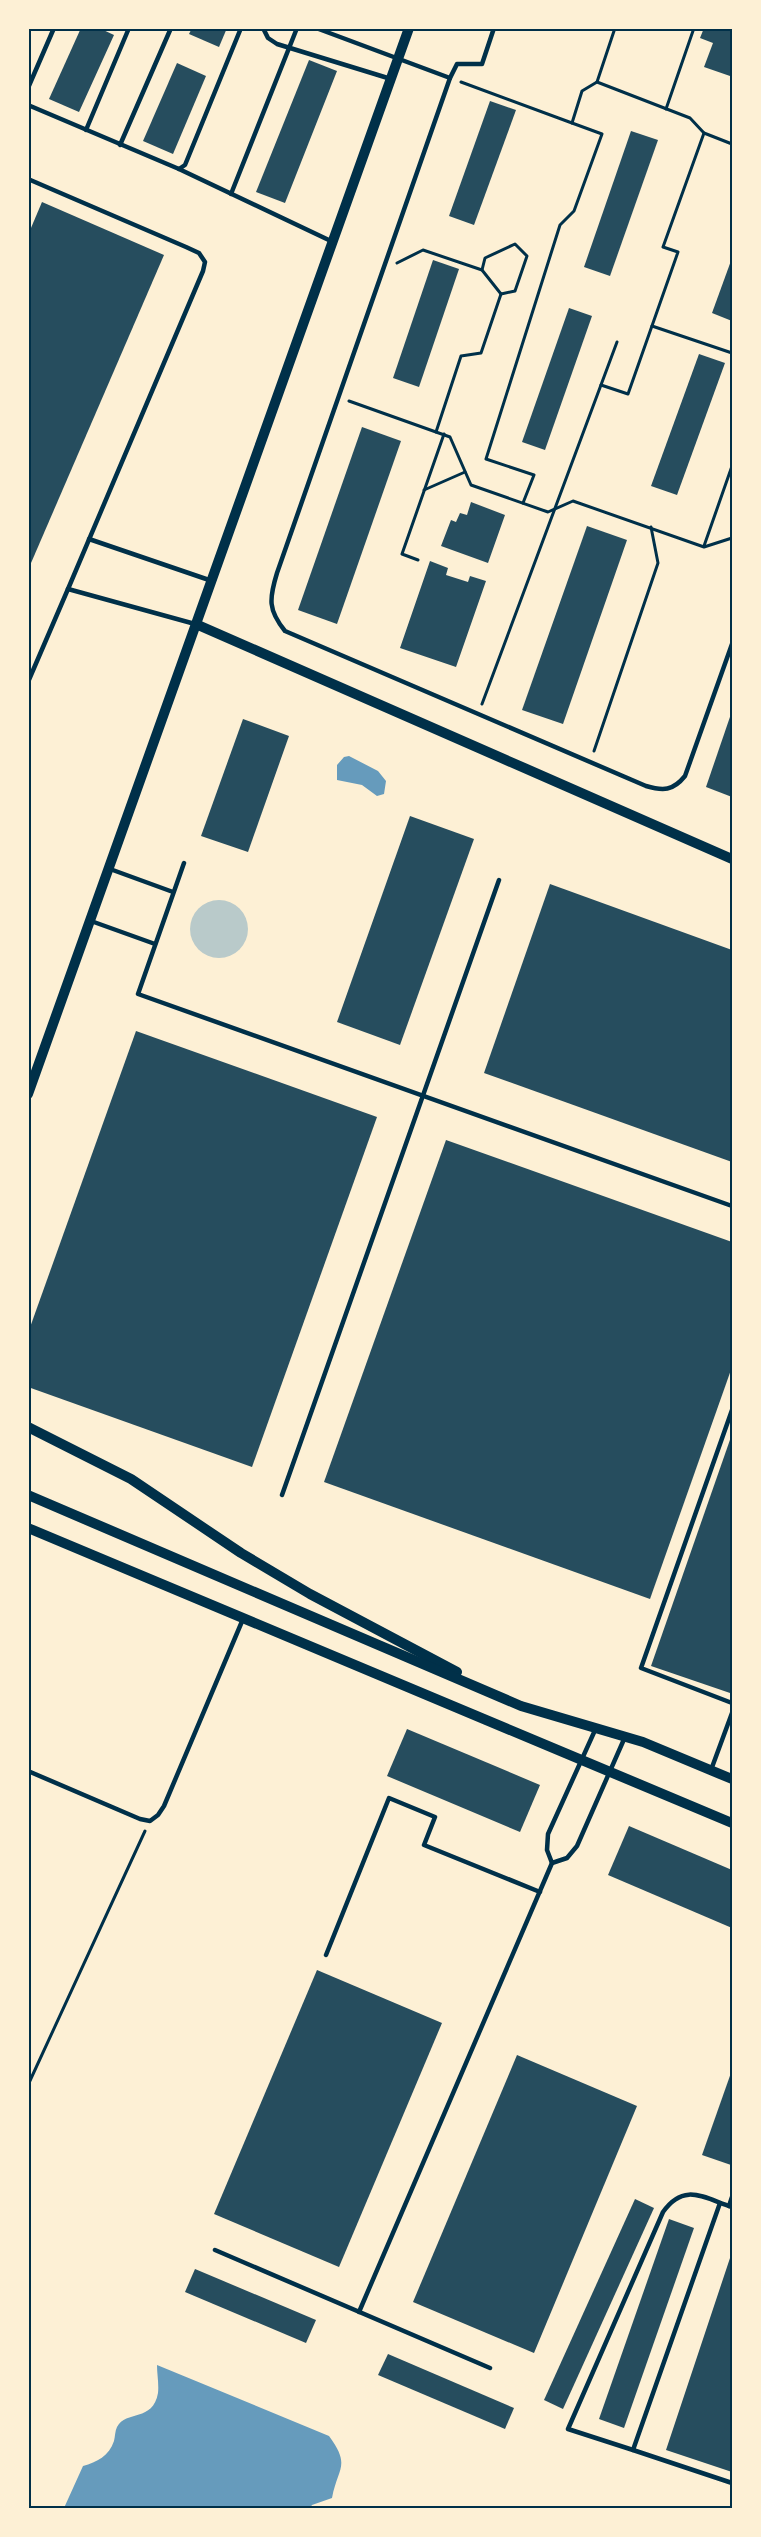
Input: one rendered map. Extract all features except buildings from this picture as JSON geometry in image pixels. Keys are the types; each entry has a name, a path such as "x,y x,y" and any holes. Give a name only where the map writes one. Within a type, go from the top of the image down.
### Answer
{"street":[{"path":"28,1094 198,625 409,28"},
{"path":"198,625 732,859"},
{"path":"28,1427 131,1479 241,1553 310,1594 521,1706"},
{"path":"28,1495 521,1706 625,1736 732,1779"},
{"path":"28,1528 732,1823"}],"lane":[{"path":"28,88 54,28"},
{"path":"86,130 129,28"},
{"path":"120,145 171,28"},
{"path":"179,169 185,165 241,28"},
{"path":"263,28 268,38 277,44 290,46 391,79"},
{"path":"231,194 297,28"},
{"path":"316,28 450,78"},
{"path":"495,28 482,64 457,64 450,78 272,589 270,604 275,619 285,631 590,762 662,790 677,786 685,776 732,644"},
{"path":"28,105 179,169 333,242"},
{"path":"28,179 199,253 205,262 28,682"},
{"path":"89,539 213,581"},
{"path":"68,589 198,625"},
{"path":"184,863 138,994 732,1206"},
{"path":"110,869 173,892"},
{"path":"282,1495 499,880"},
{"path":"91,921 155,944"},
{"path":"732,1410 641,1668 732,1702"},
{"path":"28,1771 150,1821 164,1806 243,1619"},
{"path":"711,1770 732,1713"},
{"path":"359,2312 552,1863 547,1850 548,1834 596,1728"},
{"path":"552,1863 567,1858 577,1846 625,1736"},
{"path":"326,1956 389,1798 435,1817 424,1845 540,1892"},
{"path":"732,2197 731,2207 690,2193 681,2195 663,2212 568,2429 732,2483"},
{"path":"633,2450 720,2203"},
{"path":"215,2250 490,2368"}],"path":[{"path":"572,123 582,91 597,82 615,28"},
{"path":"666,109 694,28"},
{"path":"450,78 602,134 574,211 560,225 486,459 534,475 523,503"},
{"path":"597,82 690,118 704,133 732,144"},
{"path":"601,384 628,394 678,252 663,247 704,133"},
{"path":"482,270 485,258 515,244 527,256 515,291 501,294"},
{"path":"382,271 423,250 482,270 501,294"},
{"path":"436,432 461,356 481,352 501,294"},
{"path":"652,326 732,353"},
{"path":"478,714 617,342"},
{"path":"338,397 450,437 471,485 548,512 573,501 704,547 732,538"},
{"path":"418,560 402,554 444,434"},
{"path":"704,547 732,466"},
{"path":"424,490 465,472"},
{"path":"590,762 658,563 651,527"},
{"path":"28,2085 150,1821"}],"shaded area":[{"path":"219,900 230,902 240,908 246,918 248,929 246,940 240,950 230,956 219,958 208,956 198,950 192,940 190,929 192,918 198,908 208,902"}],"water":[{"path":"349,756 378,771 386,781 384,794 377,796 362,785 337,780 337,765 344,757"},
{"path":"157,2365 329,2436 340,2454 341,2461 332,2498 312,2505 310,2508 64,2508 83,2466 98,2460 109,2451 121,2422 145,2412 155,2402 158,2393"}]}
